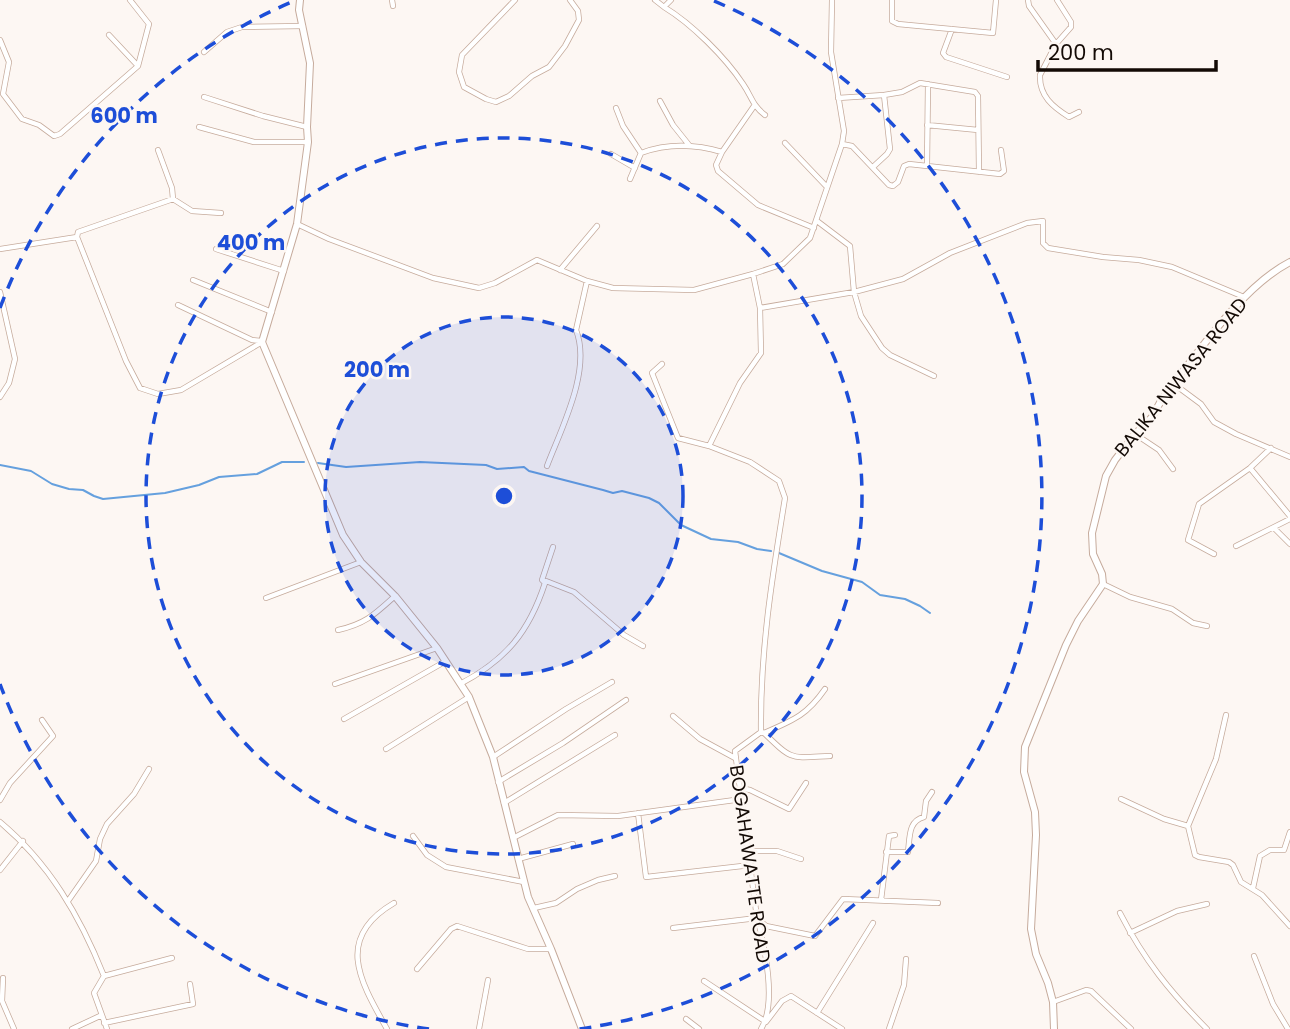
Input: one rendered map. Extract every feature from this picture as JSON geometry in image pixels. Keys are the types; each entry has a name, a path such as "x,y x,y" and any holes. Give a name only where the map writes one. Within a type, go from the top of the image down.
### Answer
{"street":[{"path":"221,214 192,211 173,200 78,232 77,237 126,361 140,388 158,394 181,390 262,342 297,224 308,142 310,63 300,0"},
{"path":"515,0 462,55 459,72 464,87 496,102 509,96 532,76 549,67 565,46 579,20 578,11 570,0"},
{"path":"655,0 685,20 707,43 744,85 754,106 765,116"},
{"path":"664,6 671,0"},
{"path":"297,224 329,239 433,278 479,288 495,283 537,260 587,281 613,288 694,290 783,264 810,238 825,201 826,186 842,144 844,131 831,52 832,0"},
{"path":"892,0 892,22 898,24 993,33 996,0"},
{"path":"1028,0 1056,44"},
{"path":"1057,0 1071,22 1071,27 1056,44 1039,80 1050,106 1069,117 1079,112"},
{"path":"0,40 9,62 3,94 22,119 39,125 54,136 60,134 138,66 149,24 134,1"},
{"path":"204,52 227,32 242,27 303,26"},
{"path":"952,29 943,53 946,57 1007,77"},
{"path":"109,35 138,66"},
{"path":"838,98 902,92 920,83 975,92 978,96 979,172"},
{"path":"927,166 928,84"},
{"path":"873,167 890,149 884,95"},
{"path":"204,97 307,127"},
{"path":"660,101 673,125 689,145"},
{"path":"754,106 716,165 719,171 758,205 814,228"},
{"path":"616,108 623,126 641,153"},
{"path":"927,125 978,130"},
{"path":"199,127 254,142 308,142"},
{"path":"785,143 826,186"},
{"path":"842,144 852,146 893,186 904,166 909,164 1000,174 1004,171 1001,150"},
{"path":"631,179 641,153 653,148 689,145 722,152"},
{"path":"158,150 172,188 173,200"},
{"path":"611,154 635,168"},
{"path":"817,221 850,246 854,292 861,316 882,348 890,355 934,376"},
{"path":"760,307 854,292 903,279 950,253 1027,223 1043,221 1043,243 1048,248 1172,267 1244,298"},
{"path":"559,270 597,226"},
{"path":"0,249 77,237"},
{"path":"216,249 284,271"},
{"name":"BALIKA NIWASA ROAD","path":"1103,584 1102,574 1093,554 1092,533 1106,477 1115,460 1152,417 1162,399 1244,298 1267,276 1290,262"},
{"path":"709,446 740,383 761,353 760,307 753,274"},
{"path":"193,280 272,312"},
{"path":"547,466 579,380 579,338 576,330 587,281"},
{"path":"0,292 1,313 15,359 9,383 0,396"},
{"path":"178,305 252,340 262,342"},
{"path":"262,342 343,535 362,562 395,596 437,648 469,697 493,757 528,897 582,1029"},
{"path":"662,364 652,373 678,438 709,446 750,462 779,481 785,498 765,626 760,682 762,732 794,758 830,756"},
{"path":"1174,384 1201,404 1214,422 1290,457"},
{"path":"1135,434 1159,450 1173,470"},
{"path":"1214,554 1188,540 1199,503 1250,468 1271,448"},
{"path":"1236,547 1290,517 1250,468"},
{"path":"1274,528 1290,544"},
{"path":"460,684 485,671 506,654 523,633 542,593 545,583 542,580 553,547"},
{"path":"267,598 362,562"},
{"path":"542,580 574,592 624,635 643,646"},
{"path":"1054,1029 1053,1002 1036,954 1031,929 1036,835 1035,812 1024,772 1025,747 1066,645 1082,614 1103,584 1130,597 1172,610 1193,623 1207,626"},
{"path":"338,630 359,625 371,618 395,596"},
{"path":"335,684 437,648"},
{"path":"344,719 446,661"},
{"path":"493,757 612,682"},
{"name":"BOGAHAWATTE ROAD","path":"766,1022 769,998 735,751 762,732 788,722 812,707 825,689"},
{"path":"386,748 469,697"},
{"path":"498,782 626,700"},
{"path":"1226,715 1216,759 1188,826 1195,855 1199,858 1229,862 1241,882 1253,888 1290,926"},
{"path":"673,716 700,739 735,758"},
{"path":"0,800 10,783 53,736 42,720"},
{"path":"504,803 615,734"},
{"path":"68,901 96,861 100,839 107,824 134,794 149,769"},
{"path":"740,788 750,790 789,809 806,783"},
{"path":"886,852 908,852 912,823 924,817 926,801 932,792"},
{"path":"513,838 558,815 618,816 742,799"},
{"path":"1121,799 1164,819 1188,826"},
{"path":"638,813 646,877 751,865"},
{"path":"0,822 23,841 48,870 68,901 104,976"},
{"path":"1253,888 1260,856 1270,850 1287,850 1290,832"},
{"path":"881,900 889,836 895,835"},
{"path":"412,836 427,855 446,867 524,882"},
{"path":"0,870 23,841"},
{"path":"518,859 573,844"},
{"path":"749,851 777,851 801,859"},
{"path":"534,908 556,903 577,889 615,876"},
{"path":"673,928 757,919 766,926 815,936 843,899 938,903"},
{"path":"387,1029 365,991 356,958 360,938 376,914 394,903"},
{"path":"1130,933 1177,911 1207,904"},
{"path":"1121,914 1150,965 1166,986 1208,1029"},
{"path":"817,1013 873,923"},
{"path":"417,968 451,929 457,926 528,949 551,949"},
{"path":"1255,957 1273,1004 1288,1029"},
{"path":"107,1029 94,993 104,976 172,958"},
{"path":"889,1029 904,985 906,960"},
{"path":"3,978 2,1001 14,1029"},
{"path":"479,1029 488,980"},
{"path":"704,981 766,1022"},
{"path":"104,1023 193,1004 190,984"},
{"path":"1053,1002 1086,990 1091,991 1131,1029"},
{"path":"761,1029 782,1001 791,996 842,1029"},
{"path":"72,1029 102,1015"},
{"path":"686,1019 699,1029"}],"waterway":[{"path":"0,465 31,471 52,484 83,490 103,499 165,493 219,477 257,474 282,462 304,462"},
{"path":"318,463 346,467 420,462 486,465 497,469 524,467 529,471 613,493 622,491 649,498 659,503 681,525 711,539 738,542 771,551"},
{"path":"779,553 822,571 862,582 880,595 905,599 930,613"}]}
